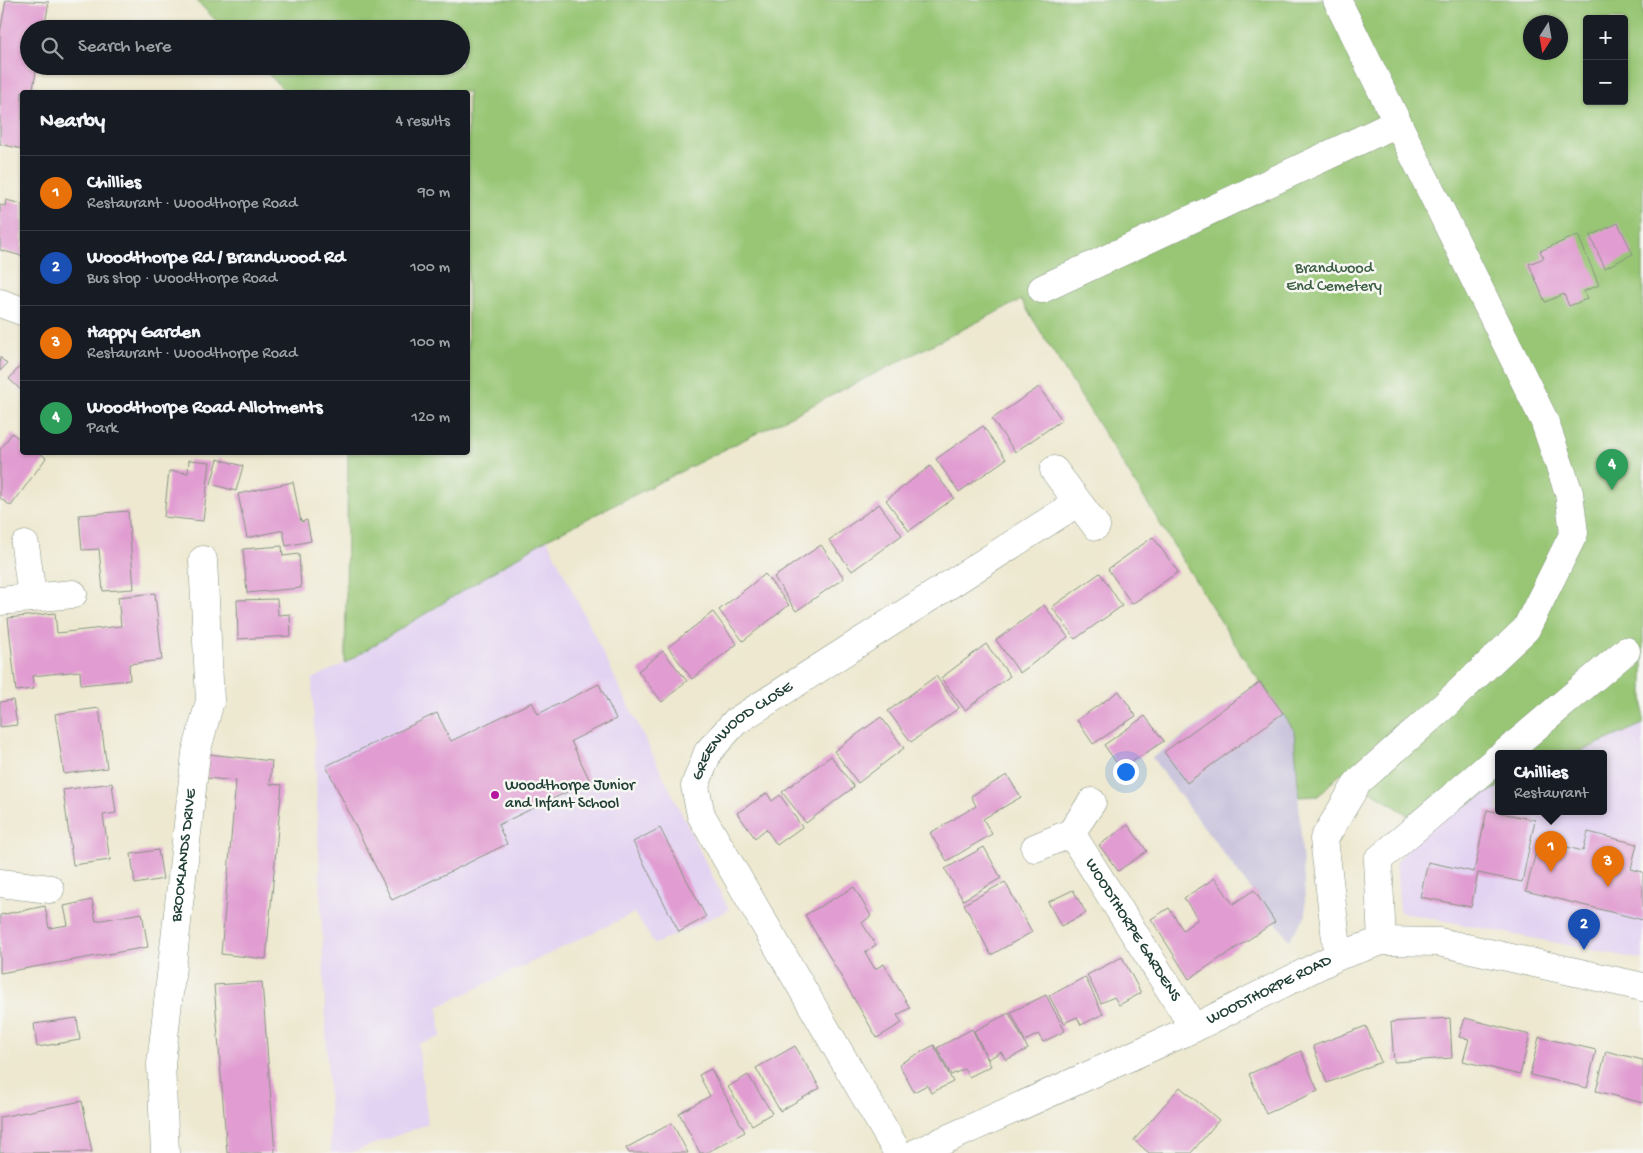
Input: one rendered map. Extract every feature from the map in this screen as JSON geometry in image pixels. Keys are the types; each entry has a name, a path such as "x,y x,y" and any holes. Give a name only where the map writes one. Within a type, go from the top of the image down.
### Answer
{"street":[{"path":"1337,0 1544,420 1568,493 1574,533 1526,628 1445,705 1358,782 1324,839 1338,956"},
{"path":"1042,289 1397,123"},
{"path":"0,302 20,310"},
{"path":"1054,470 1096,526"},
{"name":"GREENWOOD CLOSE","path":"898,1153 701,815 695,786 708,752 735,722 1077,503"},
{"path":"24,545 32,596"},
{"name":"BROOKLANDS DRIVE","path":"164,1153 161,1064 196,754 210,701 203,560"},
{"path":"0,601 32,596 73,594"},
{"path":"1509,750 1626,651"},
{"path":"1382,942 1378,860 1495,761"},
{"path":"1034,848 1071,833 1092,802"},
{"name":"WOODTHORPE GARDENS","path":"1071,833 1194,1028"},
{"path":"0,883 50,889"},
{"name":"WOODTHORPE ROAD","path":"916,1153 1194,1028 1338,956 1382,942 1439,942 1643,987"}],"shaded area":[{"name":"Woodthorpe Junior and Infant School","path":"547,539 729,910 655,944 634,913 438,1007 441,1037 418,1044 428,1124 350,1153 331,1153 312,679 345,663"},
{"path":"1260,682 1294,730 1306,915 1289,940 1152,758"},
{"path":"1643,724 1643,960 1400,912 1396,862 1426,827 1495,789 1495,815 1607,815 1607,750 1584,750"}],"green space":[{"name":"Brandwood End Cemetery","path":"196,0 1643,0 1643,724 1584,750 1495,750 1495,789 1426,827 1342,772 1318,796 1299,797 1294,730 1243,657 1021,300 547,539 345,663 348,455 470,455 470,90 284,90 269,75 470,75 470,20 215,20"}],"building":[{"path":"6,0 49,2 46,20 20,20 20,75 35,75 33,89 37,89 20,90 20,149 0,144 0,33"},
{"path":"6,200 20,204 20,255 0,250 0,205 5,206"},
{"path":"1618,223 1633,254 1605,268 1590,236"},
{"path":"1578,235 1599,285 1584,291 1587,299 1569,306 1564,294 1545,302 1529,264 1544,258 1540,251"},
{"path":"0,357 7,364 0,371"},
{"path":"20,366 20,389 9,379"},
{"path":"1039,387 1062,420 1015,452 992,419"},
{"path":"983,426 1006,459 959,492 936,459"},
{"path":"12,433 20,439 20,455 42,455 46,458 11,506 0,498 0,450"},
{"path":"218,459 243,466 236,491 211,484"},
{"path":"189,460 210,462 203,521 164,517 169,471 188,473"},
{"path":"930,466 954,498 909,531 886,500"},
{"path":"293,482 301,522 307,520 311,541 286,546 283,530 247,538 238,494"},
{"path":"879,504 902,535 852,571 829,540"},
{"path":"128,511 134,589 103,591 99,549 82,550 79,515"},
{"path":"1153,537 1178,572 1132,604 1108,569"},
{"path":"821,545 844,578 796,611 774,577"},
{"path":"282,546 283,556 299,554 301,588 247,593 243,549"},
{"path":"1100,573 1122,606 1075,639 1052,607"},
{"path":"765,574 789,605 743,641 719,610"},
{"path":"155,593 162,660 129,664 130,680 81,685 80,671 32,676 34,689 16,691 8,618 55,613 57,633 121,626 118,597"},
{"path":"277,599 278,615 290,614 291,636 238,639 237,600"},
{"path":"1044,605 1068,637 1020,673 996,640"},
{"path":"713,612 737,644 692,679 668,647"},
{"path":"986,644 1010,676 965,710 941,678"},
{"path":"663,651 687,681 662,702 638,671"},
{"path":"936,676 959,708 911,742 888,711"},
{"path":"1260,682 1283,713 1187,783 1164,752"},
{"path":"599,684 616,719 571,741 590,781 498,825 507,844 392,900 326,766 437,713 451,741 532,702 538,714"},
{"path":"1119,691 1136,716 1093,744 1077,720"},
{"path":"13,700 17,725 0,727 0,702"},
{"path":"99,708 107,768 64,774 55,714"},
{"path":"1145,716 1164,741 1121,769 1104,745"},
{"path":"881,717 904,748 858,783 834,751"},
{"path":"209,754 272,761 270,784 282,785 266,959 221,954 236,781 207,778"},
{"path":"831,756 854,787 806,823 782,792"},
{"path":"1007,775 1021,797 983,819 992,834 947,861 930,833 976,806 971,796"},
{"path":"112,783 116,813 103,815 110,860 73,865 63,790"},
{"path":"767,793 772,801 780,795 802,827 777,845 766,829 755,838 737,813"},
{"path":"1487,810 1495,812 1495,815 1511,815 1535,820 1522,882 1478,873 1471,907 1420,897 1428,862 1474,872"},
{"path":"1128,825 1147,851 1118,871 1099,845"},
{"path":"660,828 706,917 679,932 633,842"},
{"path":"1588,832 1637,844 1631,869 1643,872 1643,920 1526,891 1539,840 1583,851"},
{"path":"984,847 1001,878 963,900 945,869"},
{"path":"158,850 163,879 135,884 131,854"},
{"path":"1215,878 1233,904 1254,890 1275,922 1189,979 1151,919 1169,908 1183,930 1198,919 1184,898"},
{"path":"1005,882 1032,932 991,955 964,904"},
{"path":"854,887 871,916 862,923 876,945 865,952 875,969 884,964 910,1008 897,1015 902,1023 877,1038 805,915"},
{"path":"1073,890 1086,913 1061,926 1048,902"},
{"path":"92,900 96,921 142,913 148,947 0,973 0,915 45,906 49,928 68,925 64,906"},
{"path":"1122,957 1141,993 1119,1005 1114,997 1101,1003 1087,975"},
{"path":"1085,977 1103,1014 1081,1025 1077,1017 1064,1023 1049,996"},
{"path":"262,982 275,1153 227,1153 214,985"},
{"path":"1046,995 1065,1031 1043,1042 1038,1034 1025,1041 1011,1012"},
{"path":"1009,1013 1028,1049 1006,1060 1001,1052 988,1059 974,1031"},
{"path":"77,1018 80,1040 37,1047 34,1024"},
{"path":"1450,1018 1452,1058 1394,1062 1391,1022"},
{"path":"1465,1018 1530,1035 1520,1075 1463,1061 1469,1039 1459,1037"},
{"path":"1366,1026 1381,1062 1327,1083 1313,1046"},
{"path":"972,1029 991,1066 969,1077 964,1069 951,1075 937,1048"},
{"path":"1539,1037 1596,1050 1587,1088 1530,1075"},
{"path":"934,1045 953,1082 931,1093 927,1085 914,1092 899,1064"},
{"path":"795,1046 820,1088 780,1111 756,1068"},
{"path":"1301,1051 1318,1091 1266,1114 1249,1074"},
{"path":"1606,1051 1643,1060 1643,1103 1596,1091"},
{"path":"711,1069 745,1132 706,1153 700,1153 679,1113 710,1096 699,1075"},
{"path":"748,1075 772,1113 752,1125 728,1087"},
{"path":"1180,1087 1219,1120 1191,1153 1149,1153 1134,1140"},
{"path":"82,1101 92,1152 0,1153 0,1117"},
{"path":"672,1123 688,1153 629,1153 626,1148"}],"place":[{"name":"Woodthorpe Road Allotments","path":"1612,490"},
{"name":"Woodthorpe Junior and Infant School","path":"495,795"},
{"name":"Chillies","path":"1551,872"},
{"name":"Happy Garden","path":"1608,887"},
{"name":"Woodthorpe Rd / Brandwood Rd","path":"1584,950"}]}
